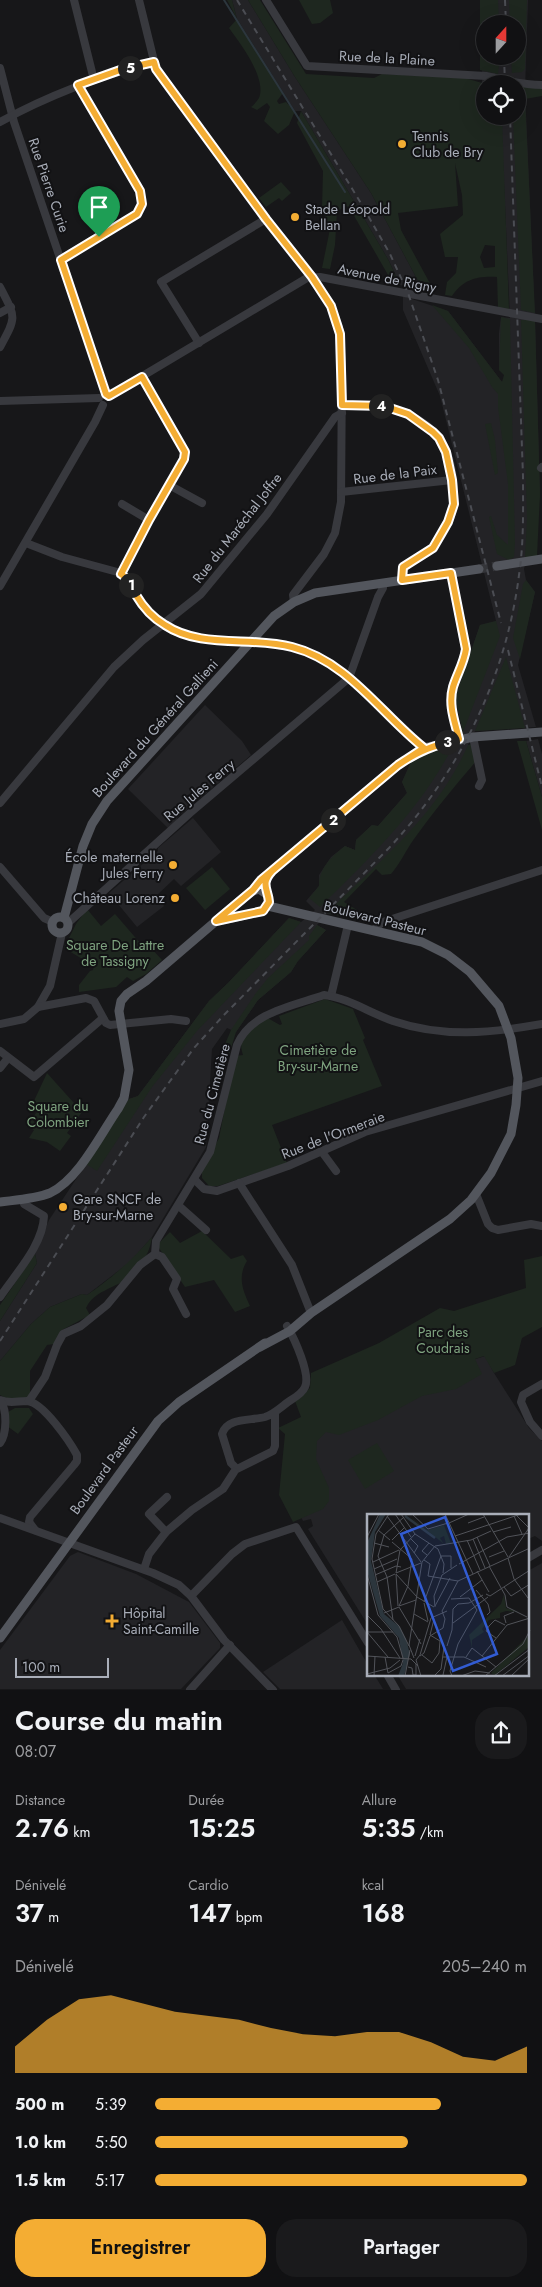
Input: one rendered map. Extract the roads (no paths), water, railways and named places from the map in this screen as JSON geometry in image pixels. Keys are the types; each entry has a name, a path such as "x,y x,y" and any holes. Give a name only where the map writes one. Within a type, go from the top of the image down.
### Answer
{"main road":[{"path":"497,566 542,559"},
{"name":"Boulevard du Général Gallieni","path":"66,920 83,846 102,807 274,616 294,602 315,593 380,587 402,580 479,569"},
{"path":"0,1202 48,1194 64,1184 75,1172 124,1098 129,1070 119,1006 124,997 398,765 424,748 473,737 542,732"},
{"path":"265,892 265,884 269,874"},
{"path":"216,921 263,911 268,906 269,898 265,892 259,889 250,892"},
{"path":"250,892 247,905 256,912"},
{"name":"Boulevard Pasteur","path":"0,1638 158,1421 180,1402 450,1220 476,1194 491,1173 511,1134 515,1090 515,1053 499,1006 470,972 435,948 422,942 268,906"},
{"path":"56,918 66,920 67,930 62,933 55,931 53,922 56,918"}],"street":[{"path":"74,0 94,80"},
{"path":"140,0 156,69 266,219 312,277 331,306 339,327 342,364 342,502 334,532 324,554 293,595 294,602"},
{"name":"Rue de la Plaine","path":"266,0 307,66 486,76 512,80 524,85 542,85"},
{"path":"0,122 78,85 154,62"},
{"name":"Rue Pierre Curie","path":"0,68 12,116 61,260 104,398"},
{"path":"61,260 137,214 142,204 140,191 78,85"},
{"path":"199,343 161,282 266,219"},
{"path":"0,401 104,398 306,278 312,277"},
{"name":"Avenue de Rigny","path":"312,277 542,319"},
{"path":"0,287 11,308 14,322 0,347"},
{"path":"0,313 11,308"},
{"path":"121,574 184,459 185,452 142,377"},
{"path":"0,586 26,543 104,398"},
{"path":"342,409 384,406 417,419 433,432 443,445 449,459 454,504 446,528 433,548 403,567 402,580"},
{"name":"Rue du Maréchal Joffre","path":"0,803 114,667 201,594 267,514 342,409"},
{"name":"Rue de la Paix","path":"341,492 452,480"},
{"path":"169,485 202,503"},
{"path":"122,504 149,520"},
{"path":"26,543 62,557 121,574 128,578 145,608 163,624 184,635 292,647 330,664 349,678 424,748"},
{"path":"451,573 466,649 453,687 451,704 459,739"},
{"path":"306,580 315,593"},
{"path":"349,678 380,587"},
{"name":"Rue Jules Ferry","path":"66,920 349,678"},
{"path":"473,737 482,780 479,786"},
{"path":"0,867 44,918 53,922"},
{"path":"373,930 382,922 542,870"},
{"path":"348,925 331,996 392,1020 431,1031 452,1033 506,1030 542,1024"},
{"path":"0,1024 24,1019 38,1008 50,986 62,933"},
{"path":"50,986 56,1000 65,1002"},
{"name":"Rue du Cimetière","path":"156,1254 156,1241 195,1180 213,1144 229,1072 241,1036 258,1020 267,1015 324,995 331,996"},
{"path":"38,1008 90,998 110,1025 171,1019 186,1021"},
{"path":"0,1051 34,1077 103,1018"},
{"path":"0,1068 8,1058"},
{"name":"Rue de l'Ormeraie","path":"195,1180 204,1189 217,1191 322,1152 365,1132 542,1081"},
{"path":"322,1152 336,1171"},
{"path":"239,1183 292,1264 310,1313"},
{"path":"476,1194 488,1224 492,1228 498,1230 531,1224 542,1226"},
{"path":"0,1297 26,1258 35,1248 43,1226 44,1216 24,1204 23,1199"},
{"path":"179,1206 206,1230"},
{"path":"29,1401 45,1377 57,1345 64,1334 82,1326 107,1305 140,1265 156,1254 162,1258 177,1279 173,1289 186,1314"},
{"path":"275,1412 275,1446 273,1451 237,1469 231,1463 222,1434 224,1430 231,1423 261,1418 275,1412 298,1396 304,1389 307,1381 306,1372 288,1329"},
{"path":"542,1384 523,1395 520,1402 530,1422 542,1436"},
{"path":"0,1443 4,1432 3,1402 29,1401 49,1417 77,1455 77,1461 74,1466 30,1517 25,1522 19,1524"},
{"path":"144,1570 150,1554 166,1532 192,1510 223,1489 234,1472"},
{"path":"166,1532 149,1514 167,1498"},
{"path":"30,1517 29,1522 35,1530"},
{"path":"0,1518 144,1570 179,1585 191,1596 207,1620 272,1690"},
{"path":"191,1596 232,1554 245,1544 296,1527 367,1641"},
{"path":"530,1557 542,1550"},
{"path":"190,1690 230,1645"},
{"path":"389,1677 396,1690"}],"waterway":[{"path":"224,0 345,192"}],"tunnel":[{"path":"479,569 497,566"}],"railway":[{"path":"237,0 359,200 390,254 408,293 438,380 501,623"},
{"path":"505,0 506,15"},
{"path":"504,65 505,75"},
{"path":"0,1341 144,1117 194,1048 223,1016 389,848 414,819 437,788 457,756 491,687 513,613 521,563 522,538 523,476 510,125"},
{"path":"508,650 542,787"}],"place":[{"name":"Tennis Club de Bry","path":"402,144"},
{"name":"Stade Léopold Bellan","path":"295,217"},
{"name":"École maternelle Jules Ferry","path":"173,865"},
{"name":"Château Lorenz","path":"175,898"},
{"name":"Gare SNCF de Bry-sur-Marne","path":"63,1207"},
{"name":"Hôpital Saint-Camille","path":"112,1621"}],"park label":[{"name":"Square De Lattre de Tassigny","path":"115,954"},
{"name":"Cimetière de Bry-sur-Marne","path":"318,1058"},
{"name":"Square du Colombier","path":"58,1114"},
{"name":"Parc des Coudrais","path":"443,1340"}]}
